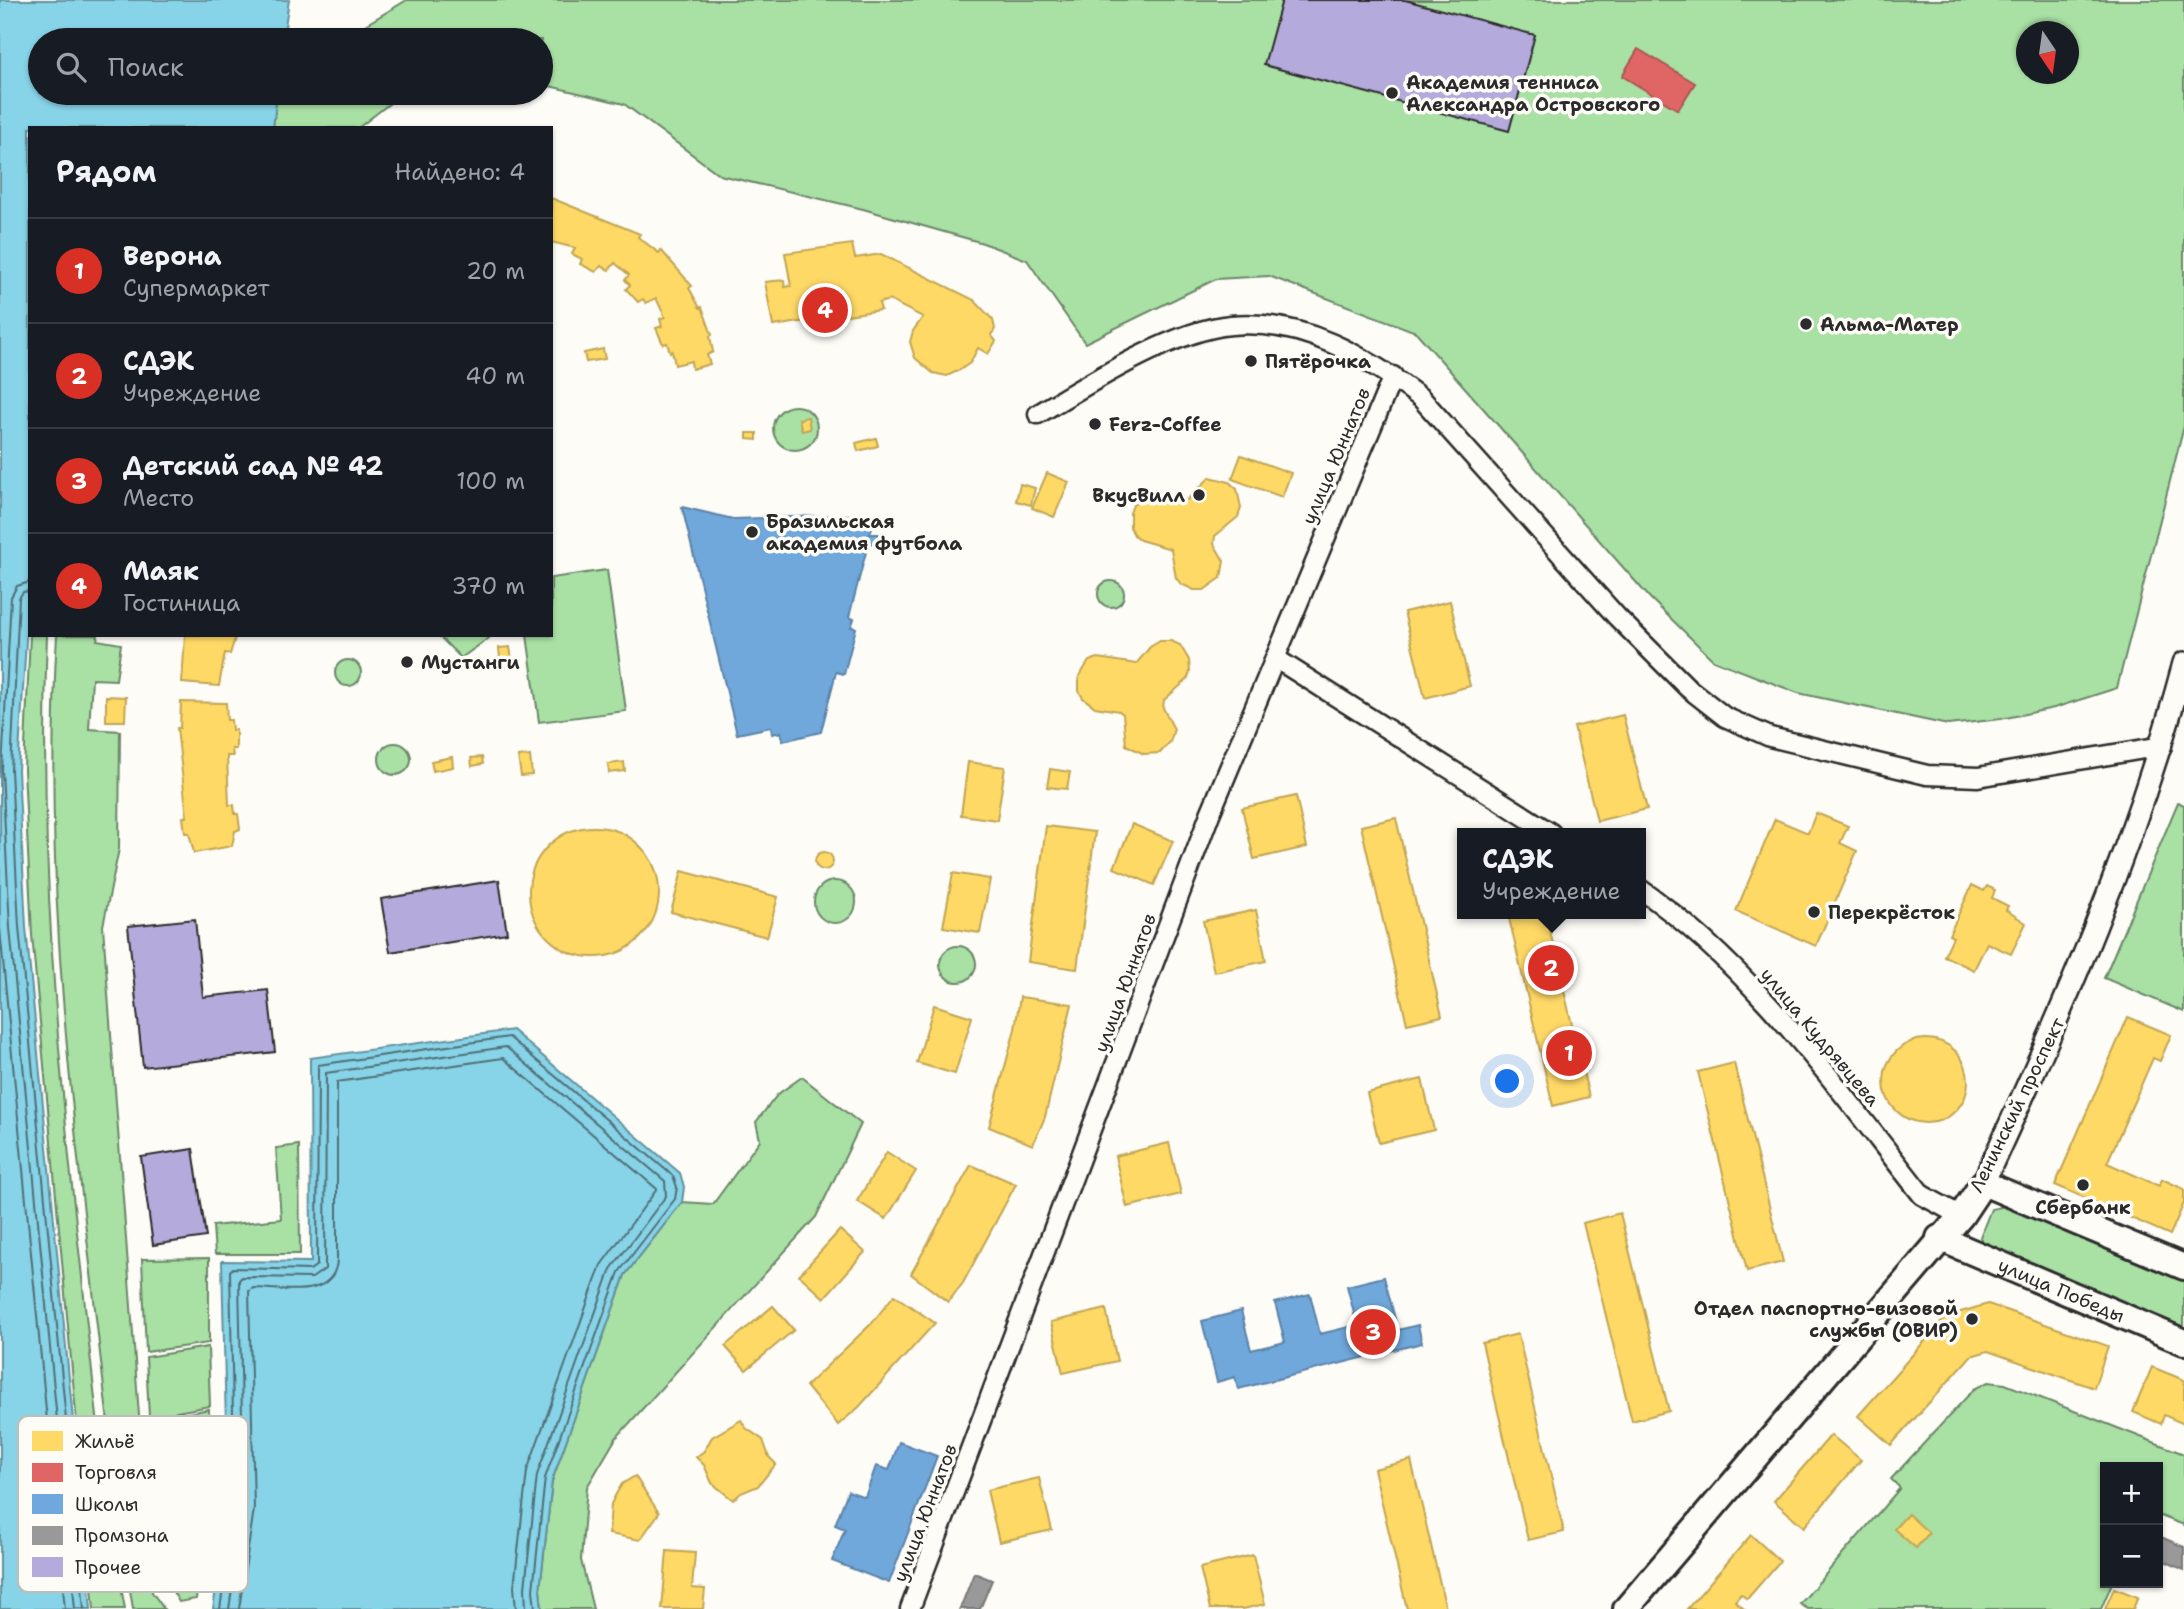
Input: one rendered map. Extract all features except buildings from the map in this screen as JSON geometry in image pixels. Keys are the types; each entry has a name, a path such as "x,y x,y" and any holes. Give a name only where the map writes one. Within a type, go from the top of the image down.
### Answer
{"main road":[{"name":"Ленинский проспект","path":"1626,1609 1939,1238 1961,1216 1983,1183"},
{"path":"1983,1183 2184,1267"},
{"name":"улица Победы","path":"1939,1238 2184,1342"}],"street":[{"path":"1038,414 1185,337 1228,325 1281,327 1325,341 1393,376 1421,398 1617,617 1688,688 1725,717 1770,737 1927,775 1978,777 2162,746"},
{"name":"улица Юннатов","path":"910,1609 1210,814 1393,376"},
{"path":"1275,657 1543,828"},
{"name":"Ленинский проспект","path":"1983,1183 2068,1000 2162,746 2184,663"},
{"name":"улица Кудрявцева","path":"1646,893 1685,921 1752,987 1922,1195 1961,1216"}],"green space":[{"path":"407,0 2184,0 2184,426 2117,688 2054,708 2001,719 1948,725 1798,693 1713,660 1650,598 1416,332 1269,276 1216,279 1085,343 1027,260 983,243 863,209 720,175 624,104 553,87 553,28 360,28"},
{"path":"276,105 388,105 361,126 273,126"},
{"path":"795,406 810,413 817,428 810,443 795,450 780,443 773,428 780,413"},
{"path":"607,570 626,711 539,722 527,637 553,637 553,578"},
{"path":"1111,581 1120,585 1124,594 1120,603 1111,607 1102,603 1098,594 1102,585"},
{"path":"30,637 47,637 46,794 52,952 72,1189 97,1416 76,1416 32,935 24,769"},
{"path":"57,637 98,637 97,640 121,644 116,680 92,679 89,729 120,731 119,849 103,926 139,1416 107,1416 64,1018 55,865 54,712"},
{"path":"440,637 489,637 489,638 461,658"},
{"path":"348,660 358,663 361,673 358,683 348,686 338,683 335,673 338,663"},
{"path":"395,743 406,748 411,759 406,770 395,775 384,770 379,759 384,748"},
{"path":"2178,802 2184,805 2184,1012 2104,978"},
{"path":"835,881 850,887 856,902 850,917 835,923 820,917 814,902 820,887"},
{"path":"958,946 971,951 976,964 971,977 958,982 945,977 940,964 945,951"},
{"path":"802,1077 861,1124 816,1217 616,1438 587,1487 581,1560 593,1609 542,1609 540,1590 552,1481 625,1275 682,1202 713,1204 760,1140 756,1122 778,1094"},
{"path":"299,1145 300,1254 215,1254 213,1226 281,1219 276,1148"},
{"path":"2006,1206 2184,1281 2184,1332 1987,1249 1980,1237 1991,1209"},
{"path":"209,1258 209,1343 146,1352 142,1259"},
{"path":"208,1347 210,1406 149,1416 146,1357"},
{"path":"1988,1382 2005,1384 2184,1454 2184,1525 2163,1517 2163,1462 2100,1462 2100,1588 2110,1588 2101,1609 1808,1609 1800,1604 1900,1488 1891,1479 1974,1389"},
{"path":"209,1409 209,1416 174,1416"},
{"path":"92,1592 122,1592 125,1609 94,1609"},
{"path":"131,1592 152,1592 164,1609 133,1609"},
{"path":"173,1592 197,1592 196,1599 179,1602"}],"water":[{"path":"0,0 289,0 285,28 28,28 28,105 276,105 273,126 28,126 28,609 18,770 26,927 73,1416 18,1416 18,1592 89,1592 91,1609 0,1609"},
{"path":"512,1030 680,1173 684,1187 682,1202 625,1275 552,1481 540,1590 542,1609 213,1609 216,1592 248,1592 248,1416 226,1416 222,1261 311,1262 310,1058"}],"place":[{"name":"Академия тенниса Александра Островского","path":"1392,93"},
{"name":"Маяк","path":"825,310"},
{"name":"Альма-Матер","path":"1806,324"},
{"name":"Пятёрочка","path":"1251,361"},
{"name":"Ferz-Coffee","path":"1095,424"},
{"name":"ВкусВилл","path":"1199,495"},
{"name":"Бразильская академия футбола","path":"752,532"},
{"name":"Мустанги","path":"407,662"},
{"name":"Перекрёсток","path":"1814,912"},
{"name":"СДЭК","path":"1551,968"},
{"name":"Верона","path":"1569,1053"},
{"name":"Сбербанк","path":"2083,1185"},
{"name":"Отдел паспортно-визовой службы (ОВИР)","path":"1972,1319"},
{"name":"Детский сад № 42","path":"1373,1332"}]}
